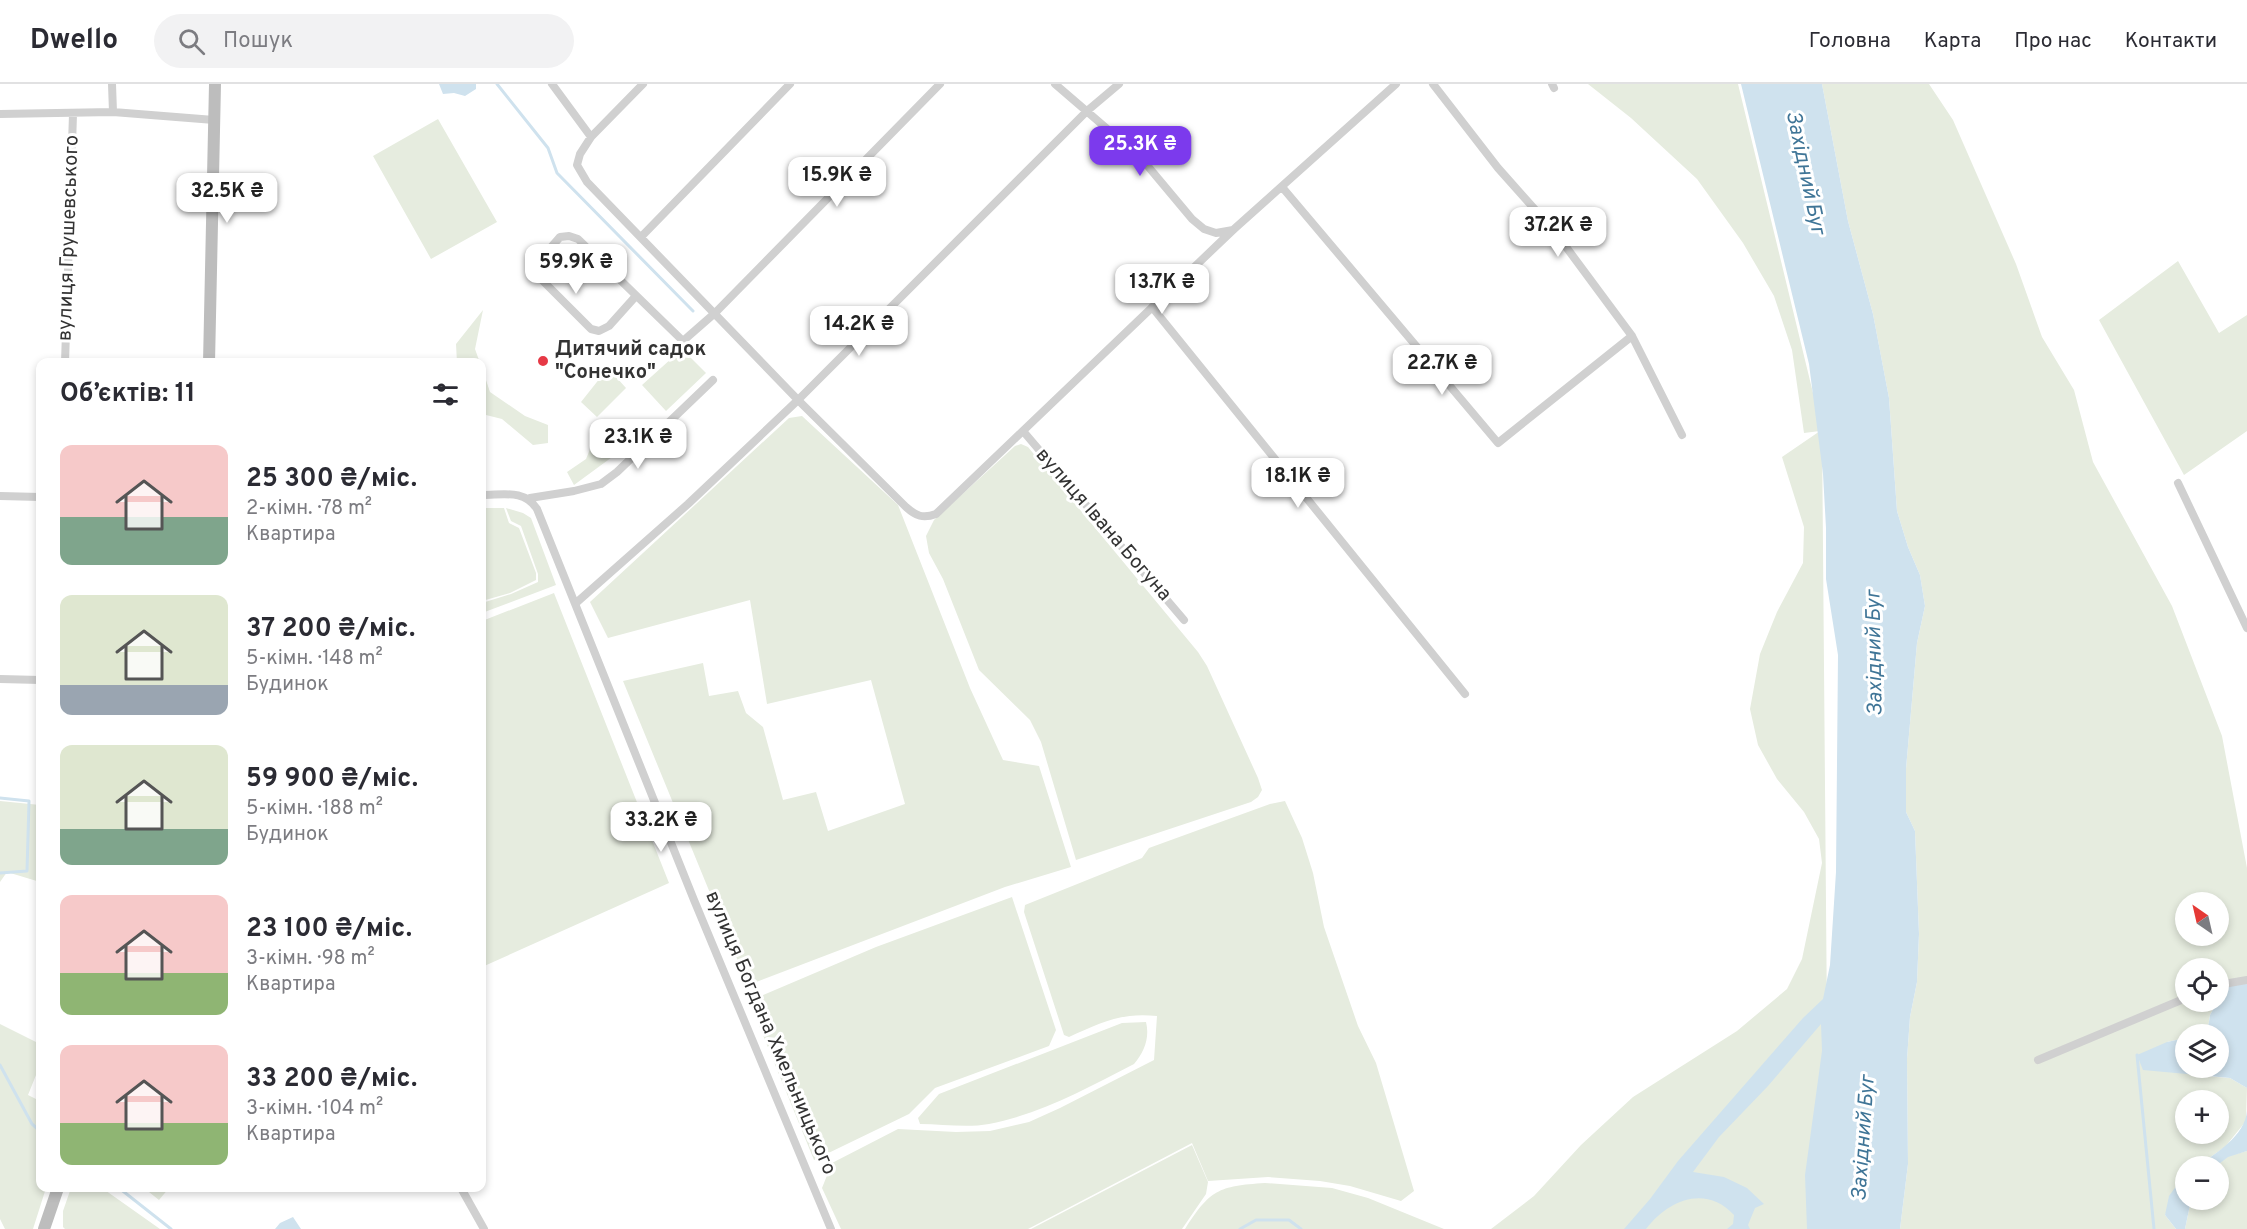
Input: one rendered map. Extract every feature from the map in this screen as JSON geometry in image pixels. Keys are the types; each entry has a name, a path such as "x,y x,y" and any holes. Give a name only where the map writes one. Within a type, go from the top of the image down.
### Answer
{"street":[{"path":"112,84 113,112"},
{"path":"209,358 214,84"},
{"path":"552,84 591,137"},
{"path":"643,84 591,137 580,154 577,165 582,174 618,216 798,400 906,507 914,514 927,517 936,514 1233,230 1396,84"},
{"path":"641,237 790,84"},
{"path":"635,297 609,326 599,331 591,328 532,268 560,237 569,236 578,239 635,297 683,341 715,313 940,84"},
{"path":"1055,84 1141,158 1192,219 1204,229 1216,233 1233,230"},
{"path":"576,603 688,504 798,400 1087,111 1119,84"},
{"path":"1433,84 1498,168 1555,232 1632,336 1682,435"},
{"path":"0,114 113,112 214,120"},
{"name":"вулиця Грушевського","path":"65,358 73,114"},
{"path":"1282,187 1498,442 1632,336"},
{"path":"1152,307 1465,694"},
{"path":"486,495 522,495 530,498 601,484 617,472 713,380"},
{"name":"вулиця Івана Богуна","path":"1023,431 1184,620"},
{"path":"2178,483 2247,628"},
{"path":"0,496 36,497"},
{"name":"вулиця Богдана Хмельницького","path":"530,498 541,516 694,900 831,1229"},
{"path":"0,679 36,680"},
{"path":"2229,983 2247,980"},
{"path":"2038,1060 2175,1003"},
{"path":"44,1229 57,1192"},
{"path":"463,1192 484,1229"}],"shaded area":[{"path":"1588,84 1738,84 1822,430 1827,1022 1833,1229 1491,1229 1534,1196 1581,1145 1633,1097 1737,1031 1787,989 1802,959 1822,863 1819,839 1804,812 1777,779 1758,745 1750,709 1760,654 1777,612 1803,563 1804,527 1782,457 1820,431 1804,433 1792,350 1774,296 1743,243 1697,179 1631,118"},
{"path":"1822,84 1929,84 1953,120 2016,264 2042,337 2074,390 2093,462 2172,606 2222,736 2247,868 2247,980 2229,983 2229,958 2175,958 2175,1012 2212,1012 2209,1024 2175,1024 2175,1040 2167,1042 2175,1053 2175,1078 2230,1078 2247,1088 2246,1121 2229,1142 2229,1090 2175,1090 2175,1144 2227,1144 2212,1156 2175,1156 2175,1194 2165,1215 2176,1229 1900,1229 1908,1164 1907,1059 1910,1017 1917,982 1919,934 1915,831 1906,812 1906,769 1917,643 1925,606 1920,575 1908,547 1897,511 1889,398 1873,314 1848,221"},
{"path":"438,119 497,222 431,259 373,156"},
{"path":"2178,261 2219,333 2247,315 2247,431 2184,475 2099,320"},
{"path":"483,310 475,349 478,358 457,358 456,344"},
{"path":"682,349 706,373 666,411 642,385"},
{"path":"608,368 626,388 597,417 581,402"},
{"path":"486,380 490,392 525,416 548,425 548,443 533,445 502,419 486,415"},
{"path":"802,416 898,505 970,688 1003,760 1039,766 1071,867 1005,887 751,984 742,971 623,681 703,663 709,696 738,691 746,713 763,727 783,800 816,792 828,831 905,804 871,680 767,704 750,600 608,638 590,602 789,418"},
{"path":"597,432 619,452 574,485 567,472 586,459"},
{"path":"1021,444 1028,447 1198,652 1207,666 1262,790 1251,802 1076,860 1041,742 1030,720 979,670 943,579 929,553 926,536 934,520 1015,446"},
{"path":"486,508 504,508 509,523 519,528 536,573 536,580 510,593 486,600"},
{"path":"506,508 531,518 556,585 486,611 486,602 538,582 538,574 521,526 511,521"},
{"path":"554,593 669,883 486,965 486,619"},
{"path":"0,801 36,805 36,881 7,872 0,882"},
{"path":"1285,801 1302,838 1313,873 1324,927 1358,1026 1376,1063 1414,1191 1401,1201 1350,1186 1320,1181 1268,1177 1208,1181 1192,1143 1028,1229 841,1229 822,1188 832,1163 898,1129 990,1131 1029,1122 1154,1060 1157,1016 1122,1017 1101,1023 1069,1037 1064,1035 1024,912 1025,905 1142,858 1149,848 1270,804"},
{"path":"1012,897 1056,1030 1049,1046 935,1088 909,1114 814,1160 749,1001 876,947"},
{"path":"1146,1022 1145,1044 1134,1064 1063,1099 1027,1114 989,1124 963,1126 920,1124 918,1118 939,1094 1122,1023"},
{"path":"0,1024 36,1042 36,1075 28,1095 36,1099 36,1192 45,1192 33,1229 5,1229 0,1219"},
{"path":"1192,1145 1208,1182 1206,1194 1182,1229 1031,1229"},
{"path":"2247,1151 2247,1229 2185,1229 2189,1210 2229,1210 2228,1156"},
{"path":"1265,1183 1332,1188 1368,1198 1444,1229 1185,1229 1201,1206 1217,1193 1236,1186"},
{"path":"70,1192 108,1192 160,1229 65,1229 63,1211"},
{"path":"149,1192 166,1192 159,1200"}],"water":[{"path":"439,84 476,84 476,89 465,96 454,93 443,94"},
{"name":"Західний Буг","path":"1741,84 1822,84 1848,221 1873,314 1889,398 1897,511 1908,547 1920,575 1925,606 1917,643 1906,769 1906,812 1915,831 1919,934 1917,982 1910,1017 1907,1059 1908,1164 1900,1229 1807,1229 1805,1175 1822,1051 1821,1024 1768,1086 1719,1137 1693,1172 1724,1177 1747,1188 1764,1204 1755,1208 1748,1225 1750,1229 1727,1229 1733,1224 1734,1215 1712,1200 1700,1198 1676,1204 1665,1210 1646,1229 1624,1229 1678,1161 1803,1018 1823,999 1830,965 1836,872 1838,655 1826,579 1823,474 1809,364"},
{"path":"2247,980 2247,1088 2229,1078 2229,1024 2209,1024 2212,1012 2229,1012 2229,983"},
{"path":"2175,1040 2175,1073 2143,1070 2137,1055"},
{"path":"2247,1111 2247,1151 2229,1157 2212,1156 2229,1144 2245,1120"},
{"path":"2175,1188 2175,1210 2189,1210 2185,1229 2176,1229 2165,1215 2169,1196"},
{"path":"293,1217 301,1229 275,1229 280,1223"}],"waterway":[{"path":"497,84 548,148 557,173 693,311"},
{"path":"0,798 29,801 27,871 0,873"},
{"path":"2137,1055 2154,1229"},
{"path":"0,1065 36,1128"},
{"path":"124,1192 171,1229"},
{"path":"1240,1229 1256,1220 1289,1220 1301,1229"}],"place":[{"name":"Дитячий садок \"Сонечко\"","path":"543,361"}]}
